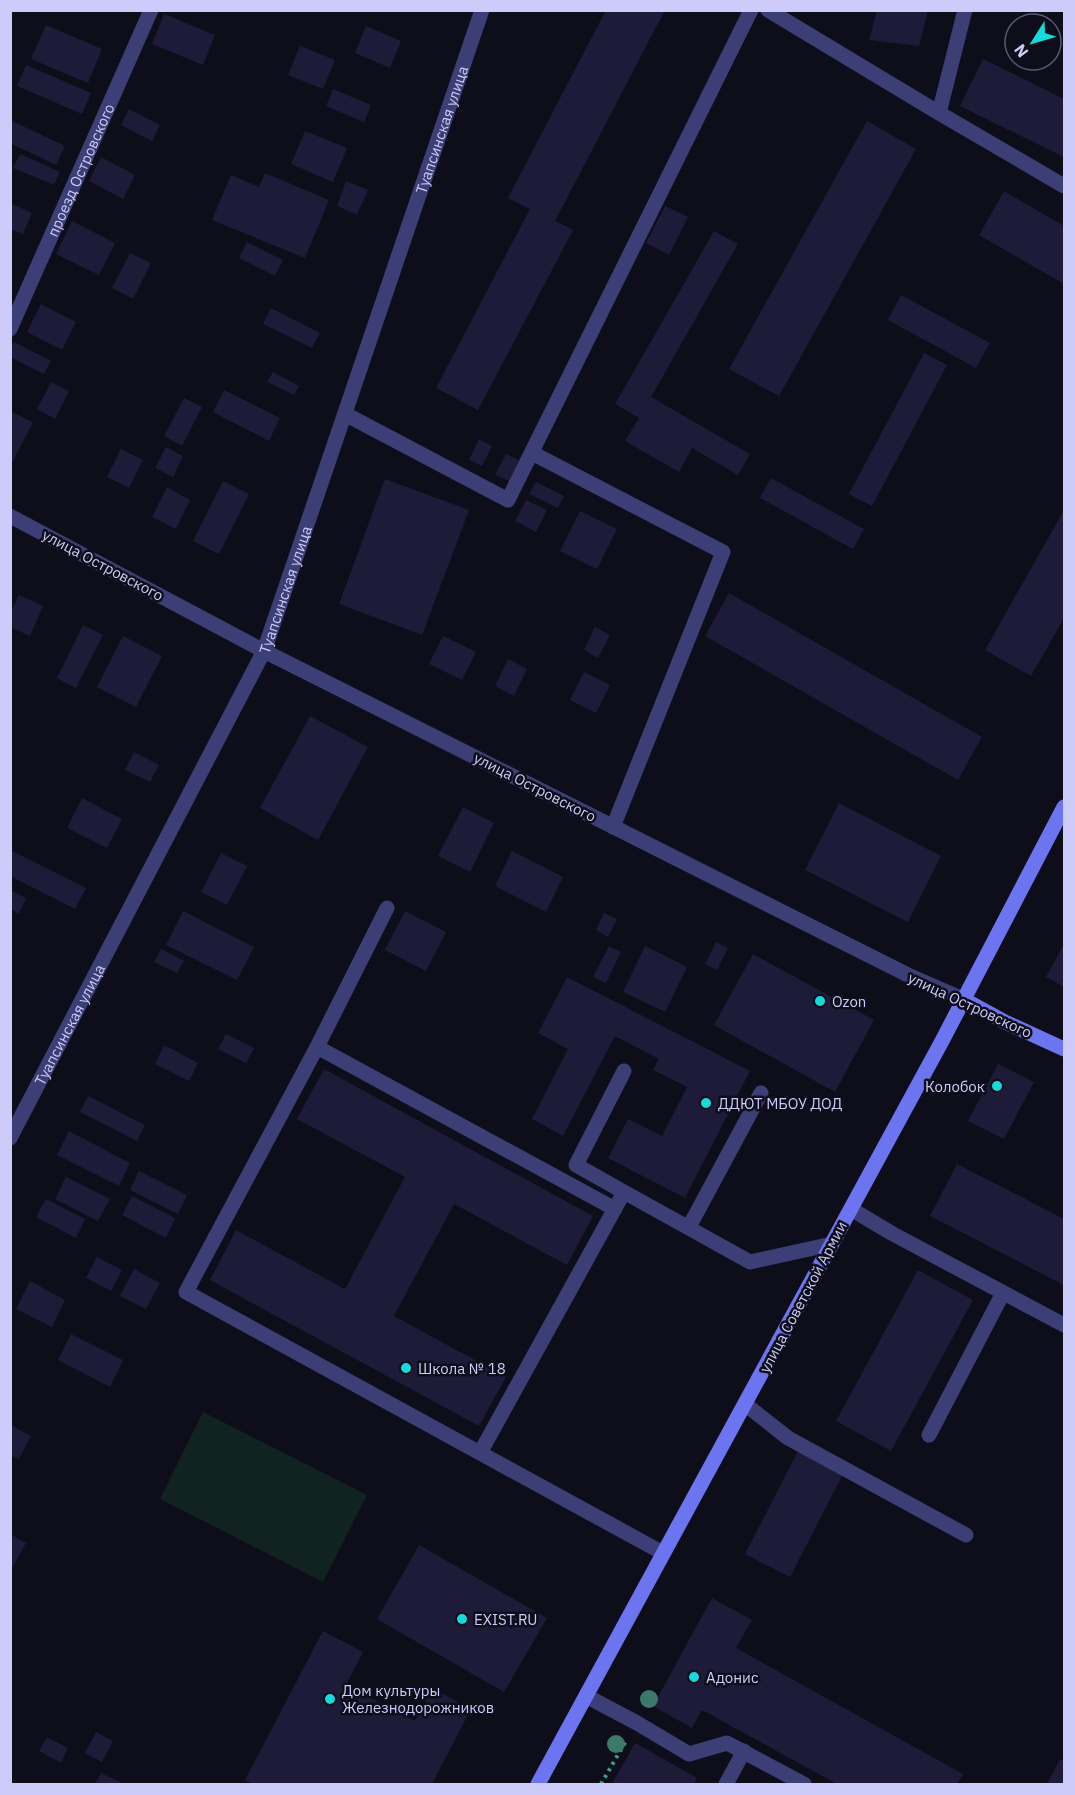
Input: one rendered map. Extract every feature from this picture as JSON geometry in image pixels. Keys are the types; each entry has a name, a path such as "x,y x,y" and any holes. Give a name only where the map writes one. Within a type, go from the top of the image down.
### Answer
{"main road":[{"name":"улица Советской Армии","path":"538,1785 851,1209 1065,807"},
{"name":"улица Островского","path":"963,999 1005,1022 1065,1049"}],"street":[{"name":"проезд Островского","path":"10,329 151,10"},
{"name":"Туапсинская улица","path":"10,1138 264,651 482,10"},
{"path":"345,414 508,500 751,10"},
{"path":"768,10 1065,186"},
{"path":"939,113 965,10"},
{"path":"532,453 723,552 613,826"},
{"name":"улица Островского","path":"10,516 264,651 897,970 963,999"},
{"path":"387,908 317,1047 186,1292 663,1553"},
{"path":"317,1047 615,1209"},
{"path":"624,1071 576,1165 750,1262 832,1244"},
{"path":"689,1227 761,1093"},
{"path":"480,1453 624,1192"},
{"path":"851,1209 893,1234 1065,1325"},
{"path":"929,1435 1003,1293"},
{"path":"745,1404 788,1438 966,1535"},
{"path":"586,1696 689,1754 726,1743 804,1785"},
{"path":"726,1785 744,1751"}],"path":[{"path":"601,1785 637,1723"}],"green space":[{"path":"203,1412 367,1495 323,1582 160,1499"}],"building":[{"path":"606,10 665,10 555,221 573,230 478,410 436,388 530,209 508,198"},
{"path":"877,10 928,10 919,46 869,40"},
{"path":"164,14 215,35 203,65 152,44"},
{"path":"46,25 102,49 88,83 31,59"},
{"path":"366,26 401,41 390,68 355,53"},
{"path":"300,46 335,60 323,89 288,75"},
{"path":"983,59 1003,69 1003,72 1009,72 1064,99 1064,157 960,106"},
{"path":"26,65 91,93 82,114 17,86"},
{"path":"333,89 371,105 364,122 326,106"},
{"path":"129,109 160,125 152,141 121,125"},
{"path":"10,120 65,146 56,165 10,143"},
{"path":"867,121 916,149 779,396 729,369"},
{"path":"305,131 347,148 333,182 291,164"},
{"path":"20,154 60,172 54,185 13,168"},
{"path":"101,157 135,175 123,199 89,181"},
{"path":"265,173 329,200 305,258 212,220 231,175 259,187"},
{"path":"346,181 368,190 357,215 337,206"},
{"path":"1004,191 1064,226 1064,284 979,235"},
{"path":"10,203 32,213 23,234 10,229"},
{"path":"665,206 688,217 669,255 646,243"},
{"path":"72,221 115,243 99,275 56,254"},
{"path":"714,231 738,244 651,397 750,454 738,475 692,448 679,472 625,441 639,418 615,404"},
{"path":"247,242 283,260 275,276 239,258"},
{"path":"130,253 151,263 133,299 112,288"},
{"path":"901,295 990,343 976,368 888,320"},
{"path":"41,304 76,322 62,350 27,332"},
{"path":"271,308 320,333 312,348 263,324"},
{"path":"14,342 51,361 44,374 10,357 10,349"},
{"path":"924,353 947,365 872,506 849,494"},
{"path":"273,372 299,386 294,395 267,382"},
{"path":"51,382 69,391 55,419 37,409"},
{"path":"224,390 280,418 269,441 213,412"},
{"path":"184,398 202,407 182,446 164,436"},
{"path":"10,411 33,422 10,467"},
{"path":"479,439 492,446 482,466 469,460"},
{"path":"166,447 183,456 173,477 155,468"},
{"path":"121,449 143,460 129,488 107,477"},
{"path":"506,454 519,460 509,481 495,475"},
{"path":"771,478 864,529 853,549 760,498"},
{"path":"385,479 469,510 422,635 339,604"},
{"path":"223,481 249,494 219,554 193,541"},
{"path":"536,482 564,496 558,508 529,494"},
{"path":"167,487 190,500 176,529 152,517"},
{"path":"526,500 547,510 536,532 515,521"},
{"path":"1064,510 1064,618 1031,676 985,650"},
{"path":"580,511 617,529 597,569 560,551"},
{"path":"729,593 982,737 958,780 705,636"},
{"path":"19,595 43,606 30,636 10,627 10,614"},
{"path":"83,625 103,635 76,688 57,678"},
{"path":"595,627 610,635 598,658 584,650"},
{"path":"123,636 162,656 136,707 97,687"},
{"path":"443,636 476,652 462,680 429,664"},
{"path":"508,659 527,669 514,696 495,686"},
{"path":"584,672 610,685 596,713 570,700"},
{"path":"310,716 368,747 318,840 260,808"},
{"path":"134,752 159,765 150,782 125,770"},
{"path":"82,798 122,819 107,848 67,828"},
{"path":"839,803 941,856 908,922 805,870"},
{"path":"463,807 494,823 470,872 438,856"},
{"path":"10,850 86,888 75,909 10,876"},
{"path":"512,851 563,877 546,912 495,886"},
{"path":"221,853 247,866 227,905 201,892"},
{"path":"10,890 26,898 19,914 10,909"},
{"path":"183,911 254,947 237,980 166,945"},
{"path":"405,911 446,932 426,971 385,950"},
{"path":"604,913 617,919 608,937 596,930"},
{"path":"716,942 728,948 717,970 705,964"},
{"path":"1064,944 1064,987 1046,977"},
{"path":"609,946 621,952 606,983 593,977"},
{"path":"645,946 687,967 665,1012 623,992"},
{"path":"161,949 184,961 177,973 154,962"},
{"path":"753,954 874,1020 835,1092 714,1025"},
{"name":"ДДЮТ МБОУ ДОД","path":"567,977 750,1071 685,1198 608,1158 628,1119 662,1136 687,1087 653,1070 659,1059 615,1036 563,1136 532,1119 568,1049 538,1033"},
{"path":"226,1034 254,1048 246,1063 218,1049"},
{"path":"164,1045 198,1063 189,1081 155,1064"},
{"path":"998,1064 1034,1082 1004,1139 968,1121"},
{"path":"324,1069 593,1216 567,1265 454,1204 394,1316 506,1377 479,1426 210,1280 236,1230 345,1289 405,1177 297,1119"},
{"path":"88,1096 145,1125 137,1141 80,1112"},
{"path":"69,1131 130,1163 119,1186 57,1155"},
{"path":"957,1164 1064,1219 1064,1285 930,1216"},
{"path":"139,1171 187,1195 178,1214 130,1190"},
{"path":"66,1177 110,1199 98,1221 55,1199"},
{"path":"132,1196 175,1218 166,1238 122,1215"},
{"path":"46,1199 85,1219 76,1238 36,1217"},
{"path":"97,1257 122,1270 111,1291 86,1278"},
{"path":"134,1269 160,1283 146,1309 120,1296"},
{"path":"918,1270 973,1300 891,1451 836,1421"},
{"path":"30,1281 65,1300 52,1327 16,1309"},
{"path":"71,1334 123,1360 110,1387 58,1360"},
{"path":"12,1426 31,1436 19,1459 10,1455"},
{"path":"799,1449 844,1472 790,1577 745,1554"},
{"path":"10,1534 26,1543 10,1572"},
{"name":"EXIST.RU","path":"419,1545 547,1618 504,1692 377,1619"},
{"path":"712,1598 752,1620 736,1648 963,1774 957,1784 837,1784 702,1710 692,1728 653,1706"},
{"name":"Дом культуры Железнодорожников","path":"323,1631 363,1652 346,1685 415,1721 432,1688 471,1709 432,1784 253,1784 245,1780"},
{"path":"96,1732 113,1741 102,1762 85,1753"},
{"path":"47,1737 68,1748 61,1763 39,1751"},
{"path":"635,1743 697,1778 694,1784 612,1784"},
{"path":"1060,1759 1064,1761 1064,1784 1047,1784"},
{"path":"101,1773 124,1784 95,1784"}],"place":[{"name":"Ozon","path":"820,1001"},
{"name":"Колобок","path":"997,1086"},
{"name":"ДДЮТ МБОУ ДОД","path":"706,1103"},
{"name":"Школа № 18","path":"406,1368"},
{"name":"EXIST.RU","path":"462,1619"},
{"name":"Адонис","path":"694,1677"},
{"name":"Дом культуры Железнодорожников","path":"330,1699"}]}
